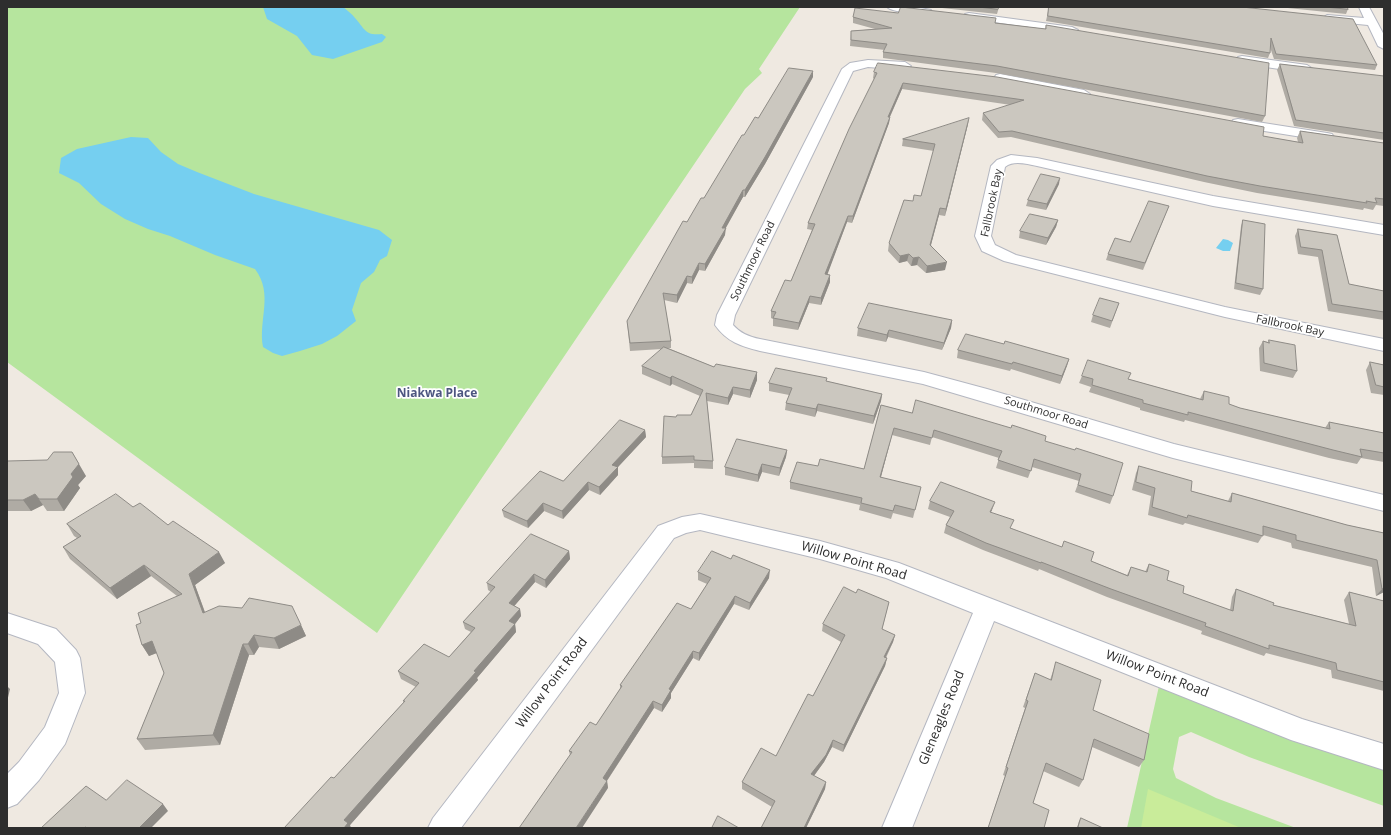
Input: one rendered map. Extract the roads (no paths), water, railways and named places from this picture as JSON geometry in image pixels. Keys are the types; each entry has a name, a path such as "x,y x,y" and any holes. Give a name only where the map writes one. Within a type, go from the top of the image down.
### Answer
{"street":[{"path":"892,7 937,13"},
{"path":"1364,7 1384,46"},
{"path":"960,15 1024,19 1086,32"},
{"path":"1319,17 1371,22"},
{"path":"1231,58 1316,70"},
{"name":"Southmoor Road","path":"920,68 875,63 854,65 848,69 726,315 724,325 729,333 743,341 754,344 869,366 931,380 1173,451 1299,484 1384,503"},
{"path":"988,77 1101,97"},
{"path":"1222,121 1345,139"},
{"name":"Fallbrook Bay","path":"1384,230 1249,208 1037,162 1012,159 1002,162 997,171 983,236 988,248 1010,258 1233,314 1384,345"},
{"name":"Willow Point Road","path":"443,828 666,532 682,525 700,522 820,550 891,570 1301,732 1384,757"},
{"name":"Gleneagles Road","path":"898,828 987,608"},
{"path":"7,623 47,636 67,658 72,693 55,735 29,771 7,794"}],"water":[{"path":"263,7 343,7 366,31 372,34 382,34 386,37 382,42 333,59 312,55 297,36 267,19"},
{"path":"131,137 148,138 161,152 178,164 197,172 254,194 379,230 392,240 387,256 380,260 374,272 361,283 352,310 356,321 337,336 322,344 282,356 273,353 263,347 262,327 265,298 264,288 261,278 255,269 215,255 125,219 101,204 79,183 59,173 61,158 77,149"},
{"path":"1223,239 1233,243 1230,251 1223,251 1216,248"}],"district":[{"name":"Niakwa Place","path":"437,394"}]}
